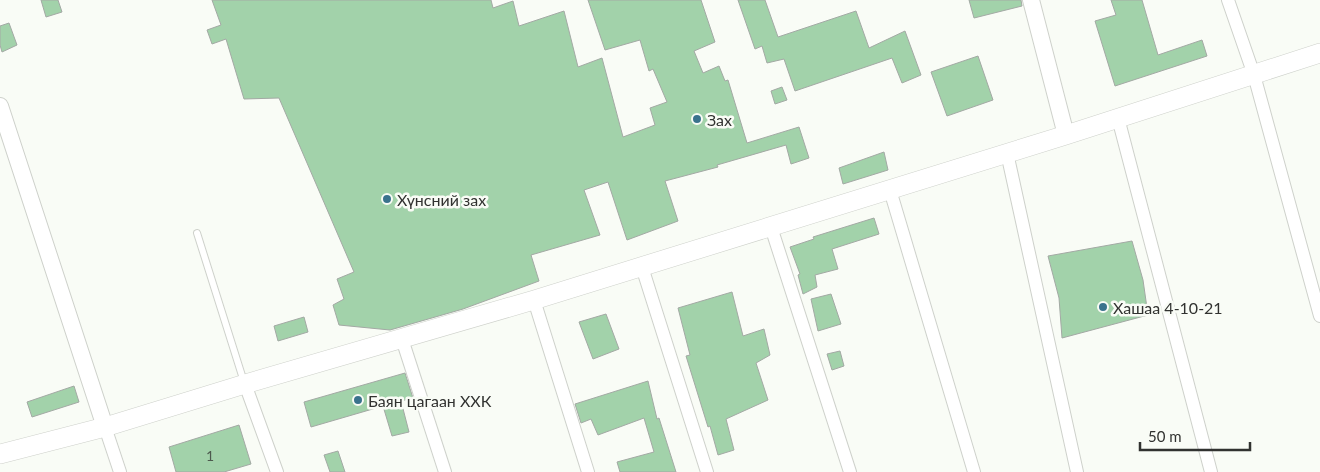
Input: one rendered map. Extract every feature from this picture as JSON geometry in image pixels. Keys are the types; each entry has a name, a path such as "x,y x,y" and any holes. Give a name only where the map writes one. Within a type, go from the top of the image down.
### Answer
{"main road":[{"path":"0,454 104,427 534,300 1066,135 1320,53"}],"street":[{"path":"1031,0 1066,135"},
{"path":"1228,0 1254,75 1320,316"},
{"path":"0,106 120,472"},
{"path":"1118,118 1211,472"},
{"path":"1007,153 1077,472"},
{"path":"890,190 974,472"},
{"path":"771,227 850,472"},
{"path":"642,267 707,472"},
{"path":"534,300 588,472"},
{"path":"402,338 445,472"},
{"path":"245,384 277,472"}],"lane":[{"path":"197,233 245,384"}],"building":[{"path":"41,0 58,0 62,12 46,17"},
{"path":"212,0 491,0 493,8 513,1 519,26 564,11 578,67 602,58 623,137 655,125 650,108 667,102 653,69 649,71 640,40 605,50 588,0 701,0 715,42 694,51 703,73 719,66 725,81 728,80 747,143 799,127 809,158 791,164 786,145 717,165 718,167 665,181 678,221 627,240 608,182 584,190 600,235 531,255 539,281 463,309 390,330 339,325 333,305 344,299 337,279 354,272 279,98 244,99 226,39 212,44 207,30 221,25"},
{"path":"738,0 765,0 778,37 856,11 869,48 905,31 921,75 902,83 892,58 795,91 784,59 767,63 762,46 755,49"},
{"path":"969,0 1021,0 1022,6 974,18"},
{"path":"1111,0 1142,0 1158,55 1202,40 1207,56 1115,86 1095,21 1116,15"},
{"path":"9,23 17,45 2,52 0,26"},
{"path":"978,56 993,100 947,116 931,72"},
{"path":"782,87 787,100 775,104 771,91"},
{"path":"884,152 888,170 843,184 839,168"},
{"path":"874,218 879,234 832,249 838,269 815,275 817,287 803,294 798,275 800,274 790,247 814,239 813,237"},
{"path":"1132,241 1143,280 1148,315 1062,338 1059,298 1048,256"},
{"path":"732,292 743,336 764,329 770,355 756,363 768,400 726,419 734,450 718,455 686,356 690,355 678,308"},
{"path":"831,294 841,324 818,331 811,299"},
{"path":"606,314 619,349 593,359 579,322"},
{"path":"304,317 308,332 278,341 274,326"},
{"path":"840,351 844,366 832,370 827,354"},
{"name":"Баян цагаан ХХК","path":"405,373 413,398 401,401 409,432 392,436 383,406 311,427 304,402"},
{"path":"648,381 657,419 659,418 676,472 620,472 617,462 654,452 644,418 598,435 591,419 581,423 575,404"},
{"path":"74,386 79,402 32,417 27,402"},
{"path":"239,425 251,464 224,472 176,472 169,447"},
{"path":"338,451 345,472 330,472 324,455"}],"place":[{"name":"Зах","path":"697,119"},
{"name":"Хүнсний зах","path":"387,199"},
{"name":"Хашаа 4-10-21","path":"1103,307"},
{"name":"Баян цагаан ХХК","path":"358,400"}]}
